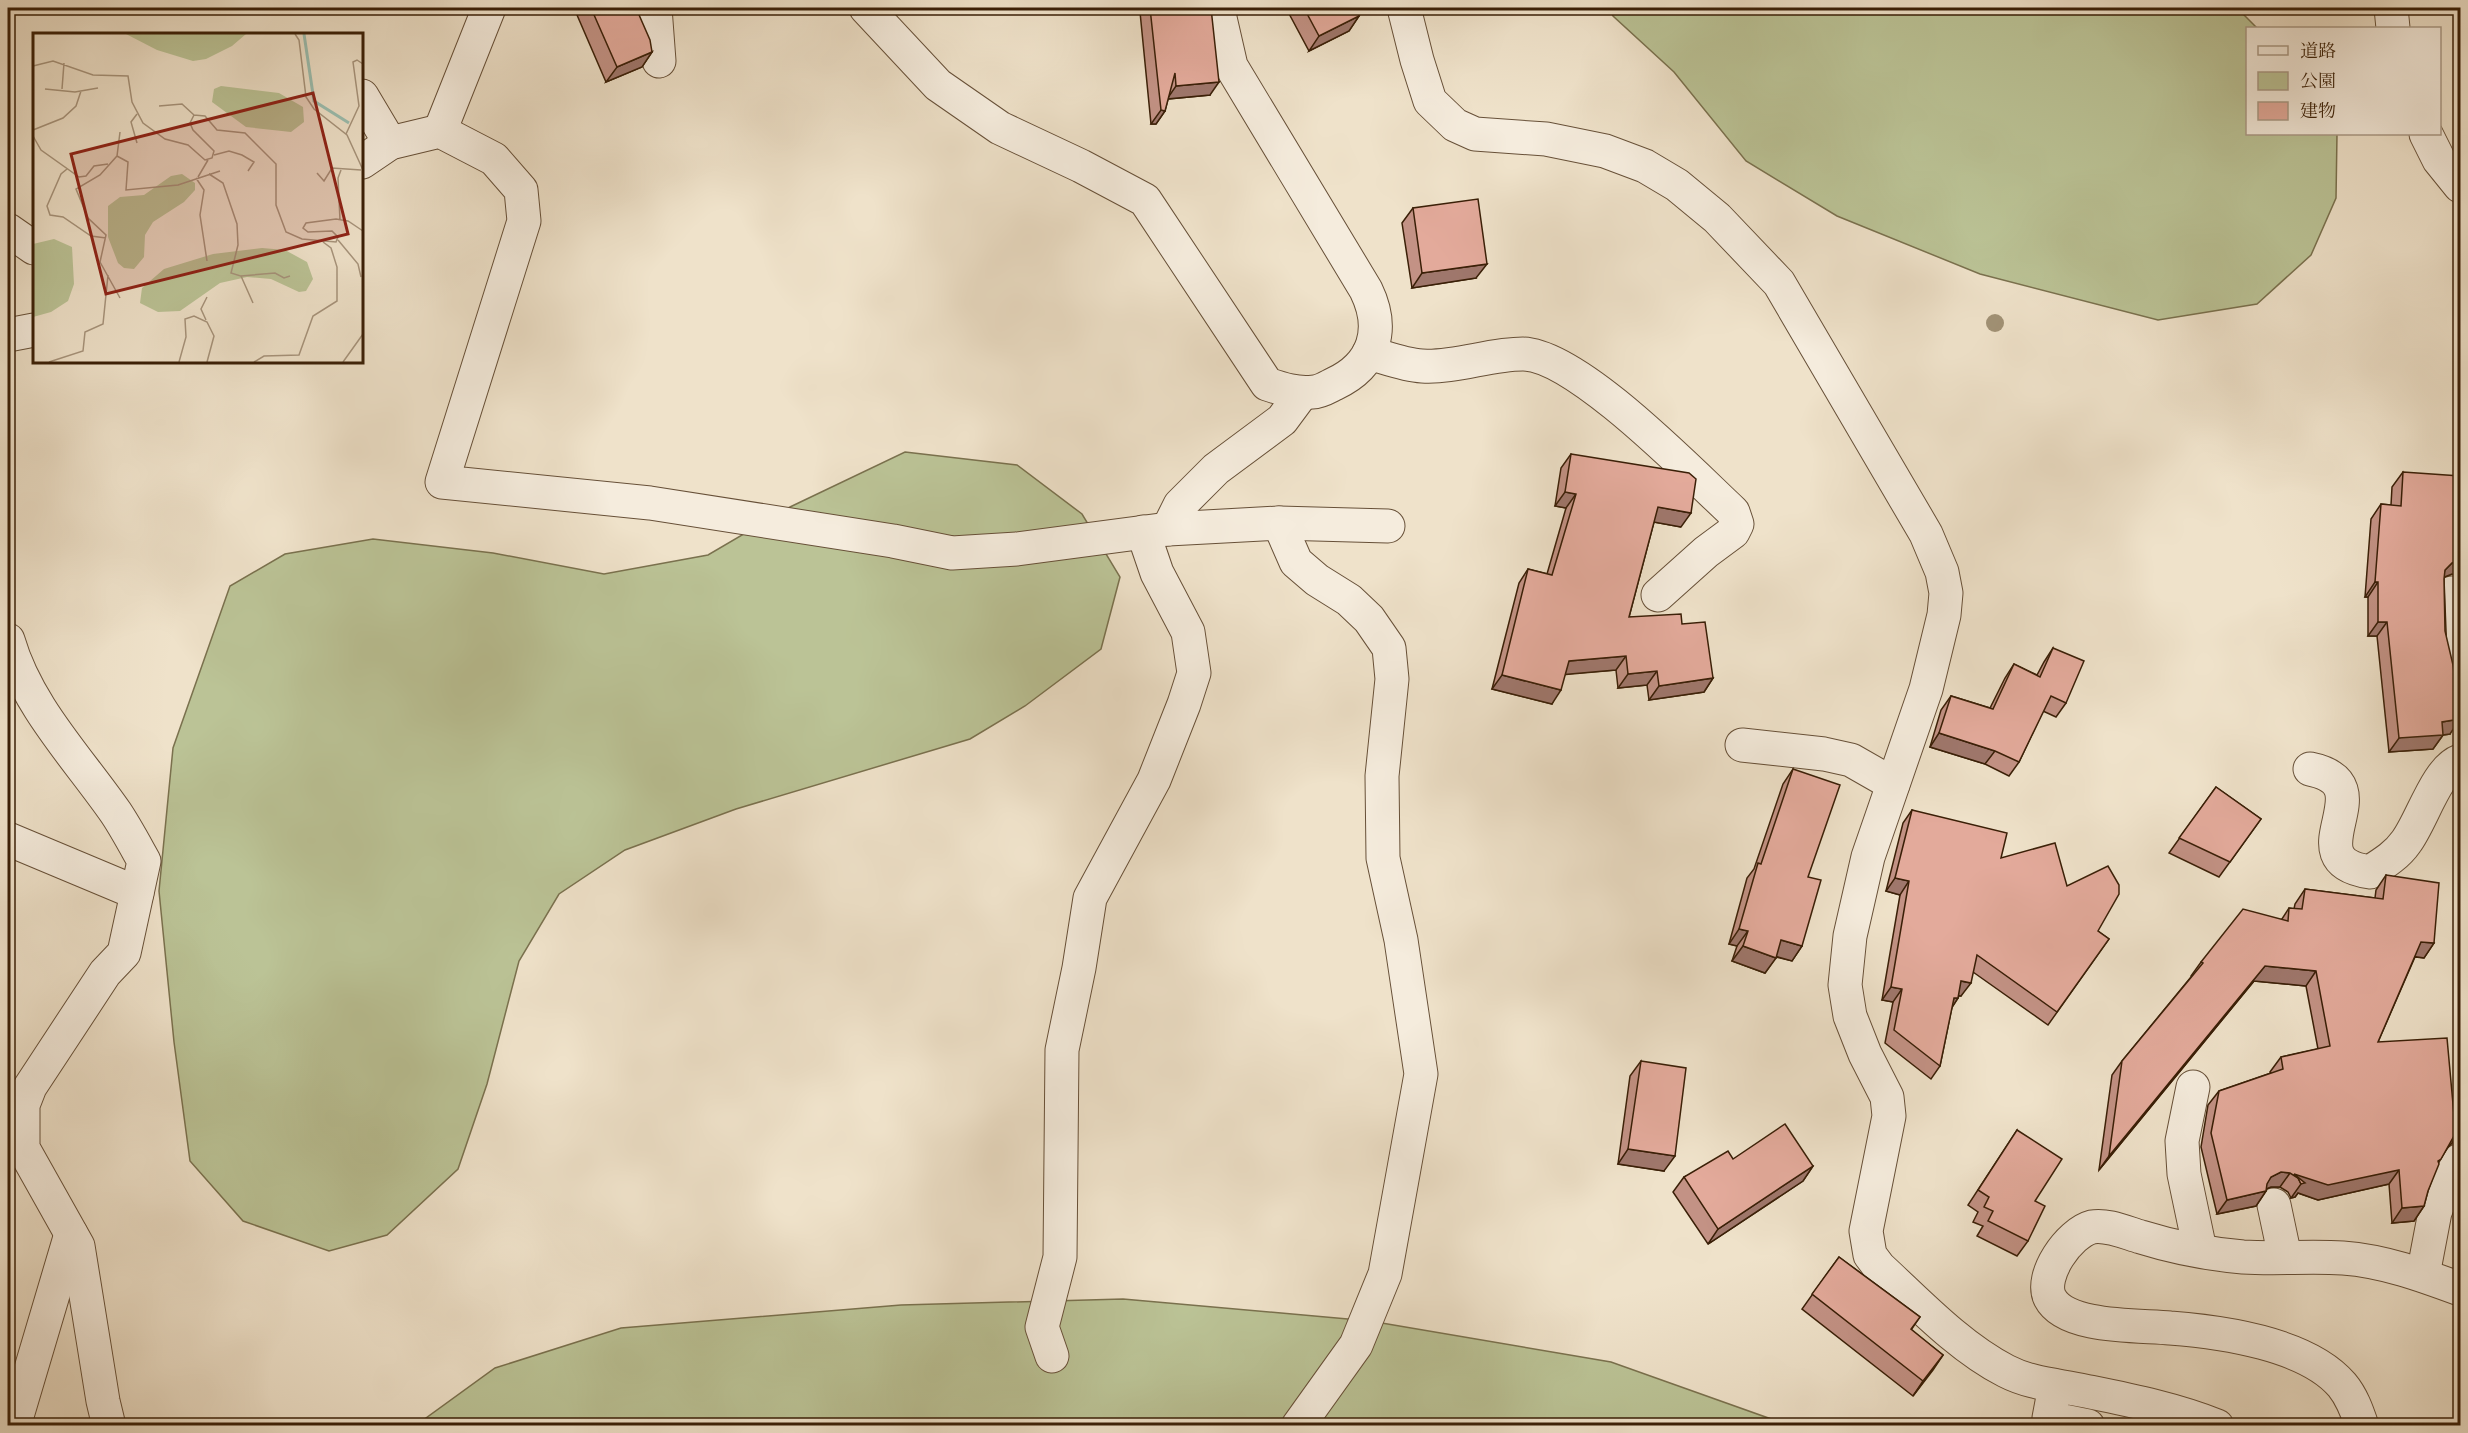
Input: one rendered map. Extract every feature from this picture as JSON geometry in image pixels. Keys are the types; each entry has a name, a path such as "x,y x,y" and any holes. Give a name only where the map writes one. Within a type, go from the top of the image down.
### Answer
{"street":[{"path":"440,131 489,8"},
{"path":"655,8 659,61"},
{"path":"866,8 938,86 1000,128 1081,166 1144,200 1267,384 1302,393 1316,392 1343,380 1363,363 1369,353 1377,321 1372,303 1231,66 1220,18 1220,8"},
{"path":"1404,8 1417,60 1431,101 1455,125 1475,134 1546,139 1605,151 1645,166 1677,186 1717,218 1779,283 1905,495 1926,534 1942,572 1946,593 1944,615 1926,689 1868,857 1850,936 1845,985 1850,1016 1865,1054 1887,1097 1889,1116 1866,1231 1870,1255 1879,1267 1912,1298 1979,1356 2007,1372 2036,1382 2083,1390 2194,1417 2217,1425"},
{"path":"2391,8 2393,27"},
{"path":"363,98 390,143"},
{"path":"363,161 390,143 440,131 494,159 521,190 524,221 442,482 650,503 893,541 952,553 1017,549 1156,531 1279,523 1388,526"},
{"path":"2426,135 2439,160 2460,186"},
{"path":"8,230 33,247"},
{"path":"8,335 33,330"},
{"path":"1369,353 1403,363 1425,366 1526,354 1551,362 1580,377 1642,427 1733,512 1737,524 1733,532 1706,552 1658,595"},
{"path":"1052,1356 1042,1327 1060,1257 1062,1050 1079,968 1089,898 1154,780 1194,673 1188,632 1157,573 1156,531 1216,469 1282,420 1302,393"},
{"path":"1279,523 1296,562 1349,600 1369,618 1389,648 1392,679 1382,776 1383,858 1401,940 1421,1074 1385,1275 1356,1345 1298,1425"},
{"path":"2452,593 2454,645 2460,672"},
{"path":"8,640 14,663 53,731 117,814 144,861 124,953 105,973 30,1087 23,1105 23,1148 78,1246 103,1401 110,1425"},
{"path":"1742,745 1824,754 1851,760 1893,784"},
{"path":"2310,769 2334,777 2341,785 2343,797 2334,841 2336,854 2346,864 2357,870 2370,872 2395,855 2407,842 2438,783 2452,764 2460,761"},
{"path":"8,839 137,893"},
{"path":"2193,1087 2182,1141 2184,1174 2200,1250"},
{"path":"2423,1275 2434,1212 2460,1160"},
{"path":"2274,1205 2285,1257"},
{"path":"2362,1425 2355,1406 2342,1385 2317,1363 2273,1346 2241,1338 2171,1328 2109,1325 2084,1319 2060,1309 2052,1302 2046,1289 2049,1273 2066,1246 2091,1227 2106,1227 2167,1245 2243,1257 2343,1258 2383,1264 2423,1275 2460,1289"},
{"path":"14,1425 71,1234"},
{"path":"2055,1386 2049,1418 2088,1425"},
{"path":"2121,1425 2132,1425"}],"green space":[{"path":"1609,8 2237,8 2256,27 2246,27 2246,135 2337,135 2336,198 2311,255 2257,304 2158,320 1980,274 1837,216 1746,161 1674,72 1613,16"},
{"path":"905,452 1017,465 1082,514 1120,577 1101,649 1025,706 970,739 736,809 625,850 559,894 519,961 487,1084 458,1169 387,1235 329,1251 243,1221 190,1161 174,1042 159,891 173,748 230,586 285,554 373,539 493,553 604,574 708,555 790,507"},
{"path":"1123,1299 1370,1321 1611,1362 1788,1425 415,1426 495,1368 621,1328 901,1305"}],"building":[{"path":"591,8 636,8 650,40 652,52 617,67"},
{"path":"1150,8 1211,8 1219,82 1176,86 1175,73 1165,111 1161,110"},
{"path":"1304,8 1355,8 1359,16 1319,36"},
{"path":"1478,199 1487,264 1422,273 1413,208"},
{"path":"1571,454 1689,473 1696,479 1691,513 1658,507 1629,617 1681,614 1682,624 1705,622 1713,678 1659,686 1657,671 1628,674 1626,656 1569,661 1561,690 1502,675 1528,569 1552,575 1576,494 1565,492"},
{"path":"2403,472 2460,476 2460,560 2452,563 2445,570 2444,579 2445,631 2453,665 2460,719 2442,722 2443,735 2399,738 2387,622 2378,622 2378,582 2375,582 2381,504 2401,506"},
{"path":"2053,648 2084,661 2066,703 2051,696 2019,762 1995,751 1939,733 1951,696 1993,709 2014,664 2040,677"},
{"path":"1793,769 1840,785 1808,877 1821,880 1802,946 1781,940 1776,958 1743,946 1748,931 1739,929 1758,863 1761,864"},
{"path":"2216,787 2261,819 2230,862 2179,838"},
{"path":"1912,810 2007,833 2001,858 2055,843 2067,886 2108,866 2119,885 2119,894 2098,931 2109,939 2057,1012 1977,955 1971,983 1961,981 1958,998 1954,998 1940,1066 1894,1030 1902,989 1891,987 1909,881 1895,878"},
{"path":"2386,875 2439,883 2434,943 2421,942 2378,1042 2447,1038 2455,1126 2460,1130 2438,1161 2439,1164 2424,1206 2402,1208 2399,1170 2328,1185 2294,1174 2305,1183 2301,1184 2298,1178 2290,1173 2281,1172 2271,1177 2266,1191 2227,1200 2211,1133 2219,1091 2283,1069 2281,1057 2330,1046 2316,971 2265,966 2109,1156 2122,1061 2203,963 2201,962 2243,909 2288,921 2289,908 2302,909 2305,889 2383,899"},
{"path":"1641,1061 1686,1068 1675,1156 1628,1149"},
{"path":"1785,1124 1813,1166 1718,1229 1684,1177 1728,1151 1733,1159"},
{"path":"2017,1130 2062,1159 2035,1201 2045,1206 2028,1241 1988,1221 1993,1211 1984,1207 1989,1197 1978,1190"},
{"path":"1839,1257 1920,1317 1911,1329 1943,1355 1923,1381 1812,1294"}],"waterway":[{"path":"2460,64 2460,80"}]}
